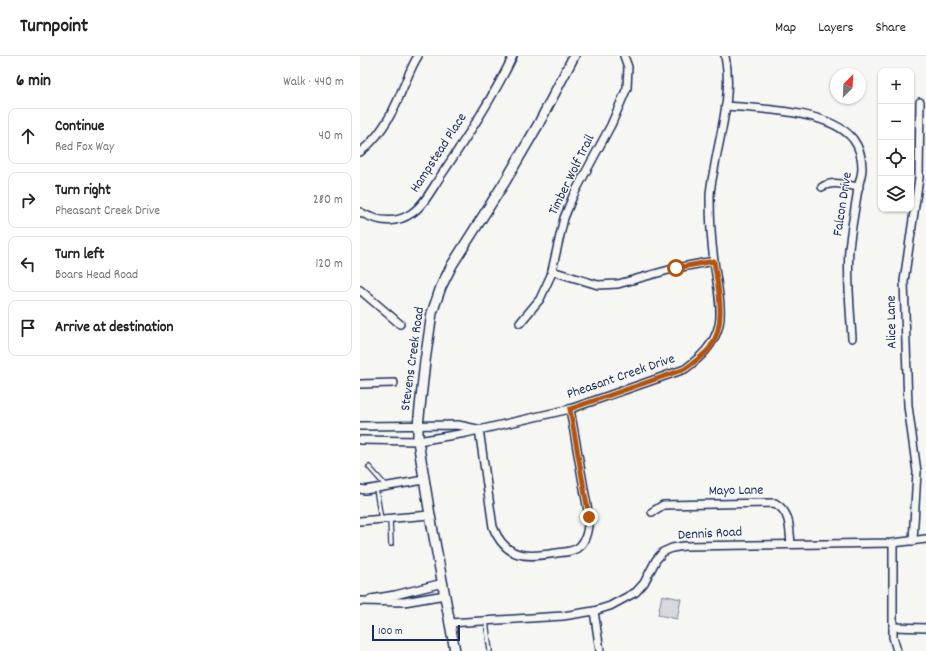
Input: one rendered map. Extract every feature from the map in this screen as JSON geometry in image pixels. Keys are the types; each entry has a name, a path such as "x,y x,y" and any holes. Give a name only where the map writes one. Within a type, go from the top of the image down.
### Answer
{"street":[{"path":"360,152 385,125 402,91 412,64 418,56"},
{"name":"Hampstead Place","path":"360,212 374,219 388,222 412,214 421,205 460,147 498,85 513,56"},
{"name":"Stevens Creek Road","path":"455,651 418,441 418,426 432,313 441,287 452,265 506,180 538,125 574,56"},
{"name":"Timber Wolf Trail","path":"520,323 540,299 552,271 564,218 573,196 611,125 627,88 628,68 624,56"},
{"name":"Pheasant Creek Drive","path":"360,440 418,441 570,409 685,369 698,360 709,349 716,336 720,323 719,295 714,261 710,196 726,106 728,68 725,56"},
{"name":"Alice Lane","path":"913,541 917,472 908,406 904,281 919,178 920,102"},
{"name":"Falcon Drive","path":"726,106 787,112 815,118 842,129 853,139 860,151 862,168 849,250 849,297 852,338"},
{"path":"822,187 827,184 837,183 859,187"},
{"path":"552,271 598,285 618,284 676,268 714,261"},
{"path":"360,290 400,324"},
{"path":"360,384 394,383"},
{"path":"479,429 493,526 498,538 505,547 520,555 537,556 572,551 580,546 584,540 589,517 570,409"},
{"name":"Pheasant Creek Drive","path":"360,426 458,425 479,429"},
{"path":"446,426 447,436"},
{"path":"360,489 376,489 424,480"},
{"name":"Mayo Lane","path":"652,512 663,505 774,503 782,507 787,516 791,544"},
{"path":"360,522 430,515"},
{"name":"Dennis Road","path":"449,623 563,616 594,612 620,602 636,592 644,583 656,560 663,552 672,548 684,546 893,543 926,539"},
{"path":"893,543 892,637 897,651"},
{"path":"360,601 395,595 443,583"},
{"path":"360,601 404,602 445,595"},
{"path":"594,612 600,651"},
{"path":"892,627 926,628"}],"lane":[{"path":"369,466 387,486"},
{"path":"376,489 381,520"},
{"path":"390,520 391,544"},
{"path":"486,621 490,651"}],"shaded area":[{"path":"662,595 681,599 677,619 658,615"}],"route":[{"path":"589,517 570,409 685,369 698,360 709,349 716,336 720,323 719,295 714,261 676,268"}]}
